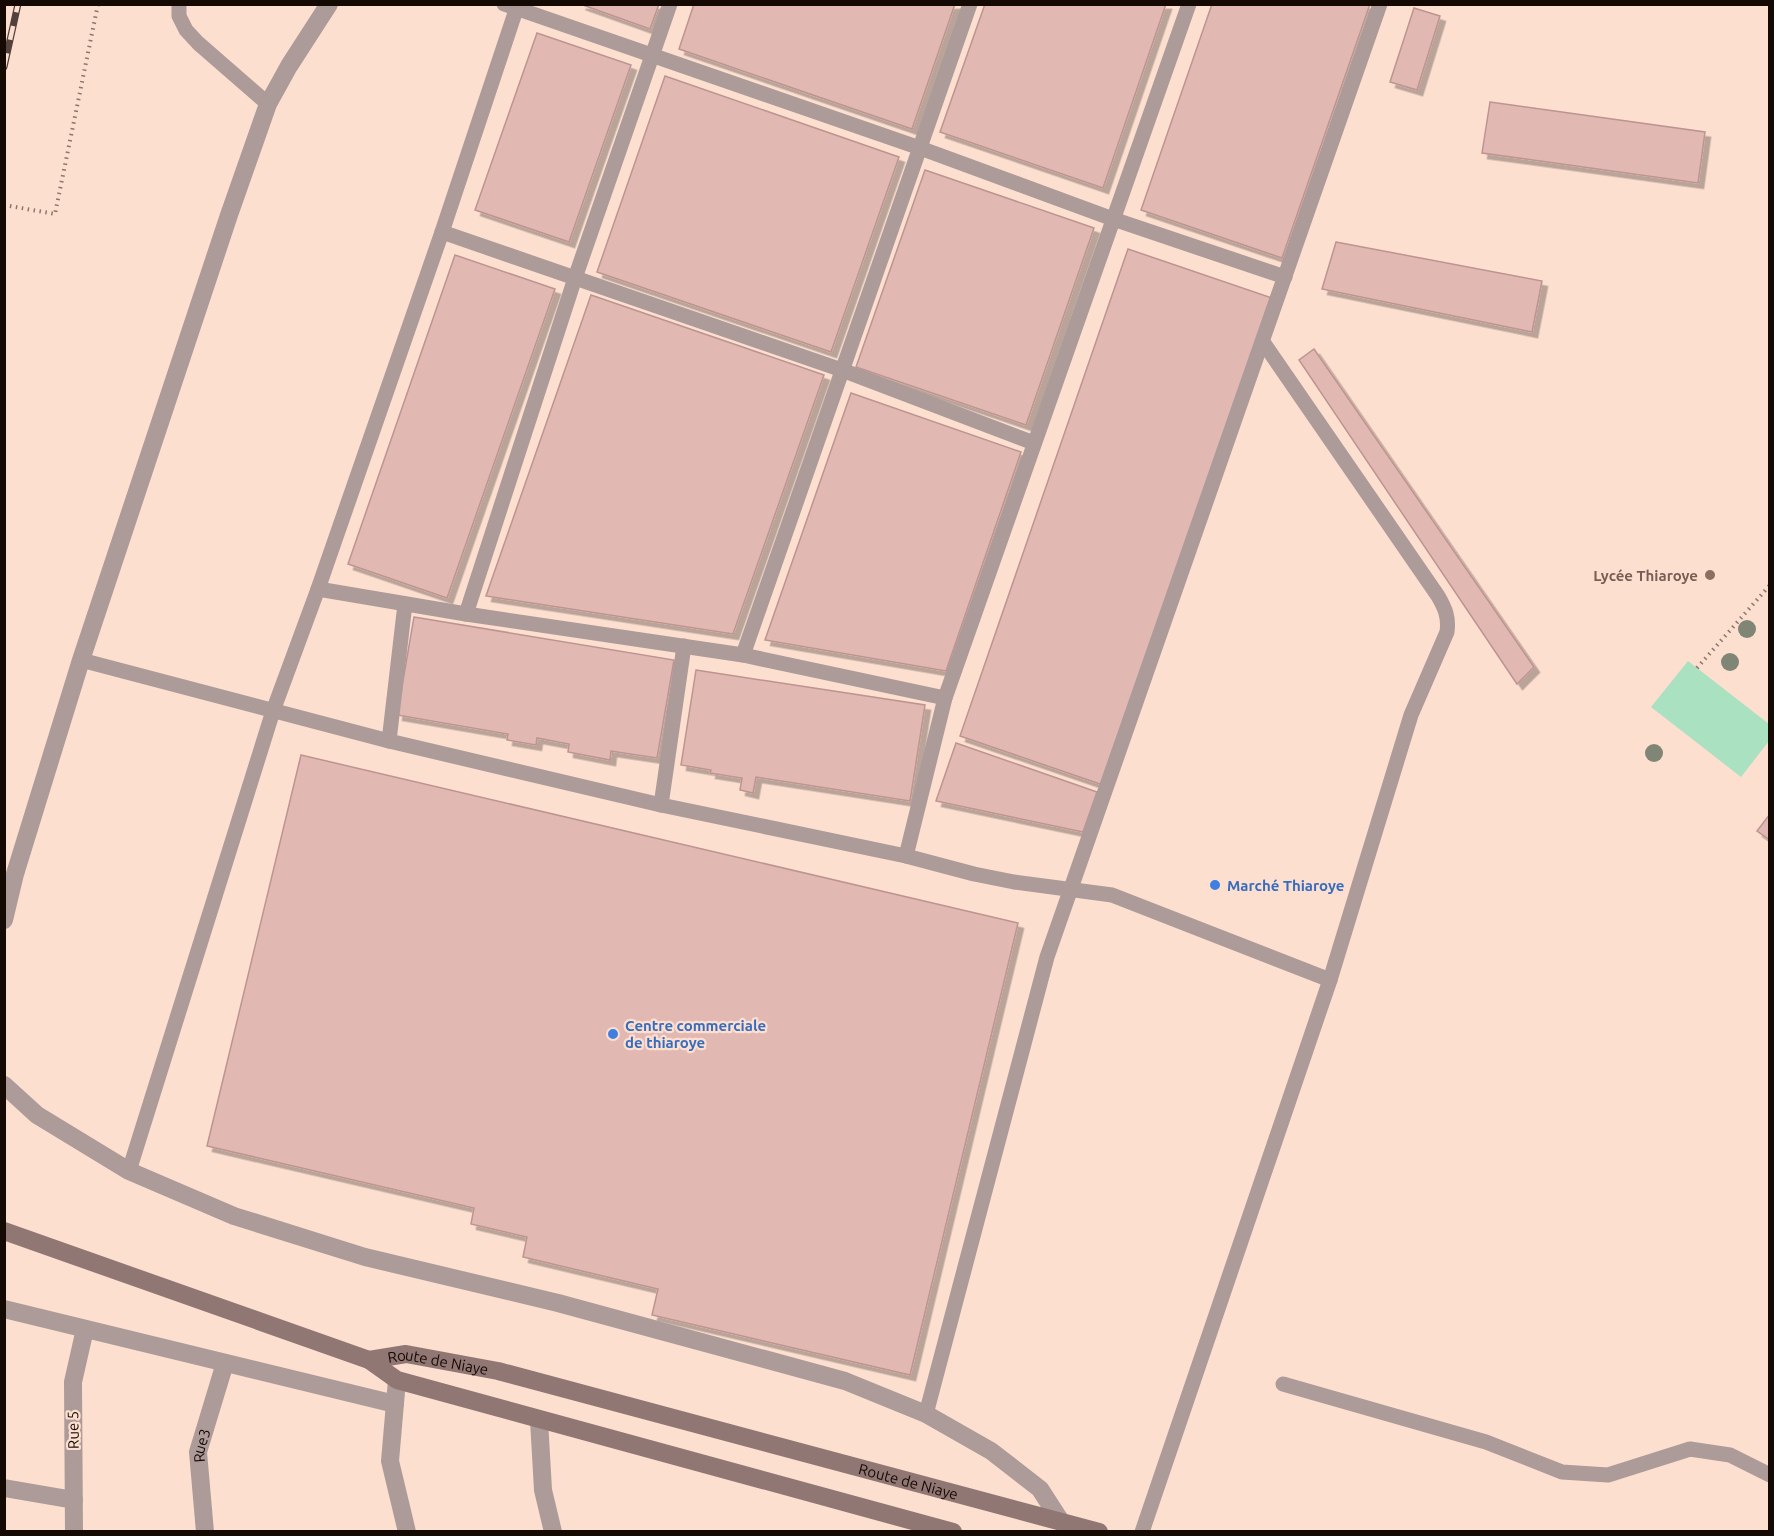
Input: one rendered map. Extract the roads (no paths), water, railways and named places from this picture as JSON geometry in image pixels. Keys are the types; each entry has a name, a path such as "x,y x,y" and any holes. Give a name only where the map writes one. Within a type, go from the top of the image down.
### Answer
{"main road":[{"path":"4,1231 369,1360"},
{"name":"Route de Niaye","path":"369,1360 406,1354 498,1371 1099,1532"},
{"name":"Route de Niaye","path":"369,1360 397,1380 953,1532"}],"street":[{"path":"4,920 15,874 81,660 268,104 289,66 329,4"},
{"path":"4,1085 38,1115 129,1171 234,1216 354,1253 558,1303 844,1381 926,1414 991,1451 1040,1489 1060,1520"},
{"path":"4,1309 395,1404"},
{"name":"Rue 5","path":"74,1532 73,1382 85,1329"},
{"name":"Rue3","path":"205,1532 198,1452 225,1363"},
{"path":"397,1380 390,1461 407,1532"},
{"path":"539,1420 543,1490 553,1532"},
{"path":"4,1488 74,1500"}],"lane":[{"path":"179,4 179,16 186,30 268,104"},
{"path":"466,614 575,278 670,4"},
{"path":"743,655 970,4"},
{"path":"906,856 945,698 1189,4"},
{"path":"926,1414 1047,957 1380,4"},
{"path":"129,1171 273,711 318,589 442,232 513,6 920,148 1113,219 1285,277"},
{"path":"442,232 842,370 1034,443"},
{"path":"1142,1532 1330,980 1411,716 1447,632 1448,621 1445,609 1438,596 1263,342"},
{"path":"318,589 466,614 743,655 945,698"},
{"path":"388,741 405,604"},
{"path":"661,805 684,646"},
{"path":"81,660 388,741 661,805 906,856 1014,882 1103,893 1130,900 1330,980"},
{"path":"1282,1384 1486,1442 1562,1472 1608,1475 1690,1449 1730,1455 1770,1475"}],"railway":[{"path":"4,67 18,4"}],"place":[{"name":"Lycée Thiaroye","path":"1710,575"},
{"name":"Marché Thiaroye","path":"1215,885"},
{"name":"Centre commerciale de thiaroye","path":"613,1034"}]}
